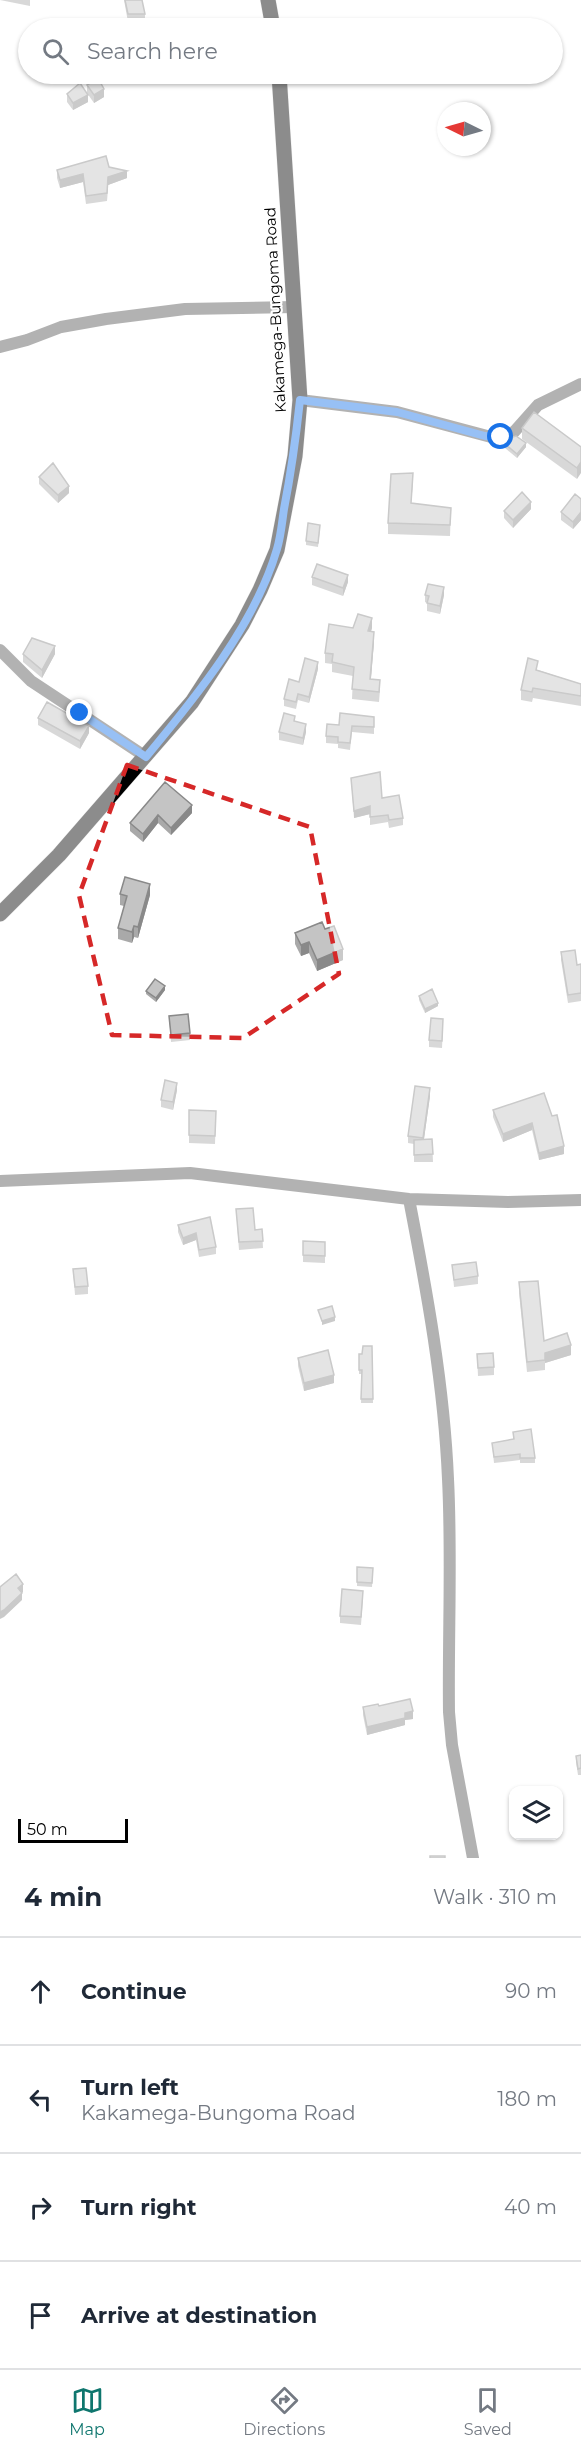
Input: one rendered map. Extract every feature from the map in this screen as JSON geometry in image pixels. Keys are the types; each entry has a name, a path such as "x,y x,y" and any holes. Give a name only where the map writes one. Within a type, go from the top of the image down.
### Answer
{"main road":[{"path":"268,0 271,18"},
{"name":"Kakamega-Bungoma Road","path":"0,914 59,855 192,702 224,655 260,590 277,550 295,456 300,400 280,84"}],"street":[{"path":"0,347 61,327 106,319 185,309 295,307"},
{"path":"300,400 397,412 491,437 514,432 538,405 581,384"},
{"path":"0,650 31,681 146,757"},
{"path":"0,1181 190,1173 409,1199 508,1202 581,1200"},
{"path":"409,1199 441,1387 448,1479 449,1712 452,1745 473,1858"}],"highlighted area":[{"path":"127,765 310,827 339,974 243,1038 112,1035 79,895"}],"building":[{"path":"125,0 142,0 145,14 128,14"},
{"path":"81,84 88,95 73,103 67,94"},
{"path":"101,84 104,89 94,95 87,85"},
{"path":"106,156 109,167 127,171 108,177 107,193 86,196 83,174 60,180 57,170"},
{"path":"534,412 581,447 581,462 577,468 522,428"},
{"path":"516,436 526,443 517,454 505,444 510,438"},
{"path":"53,463 69,486 58,495 39,477"},
{"path":"413,473 411,503 451,508 450,525 388,523 391,474"},
{"path":"522,492 531,502 513,520 504,511"},
{"path":"575,494 581,499 581,512 573,522 561,512"},
{"path":"308,523 320,525 318,543 306,541"},
{"path":"317,564 348,575 343,588 312,577"},
{"path":"428,584 444,587 440,606 427,603 429,596 425,595"},
{"path":"358,614 372,618 368,631 374,632 370,679 380,680 379,692 352,689 354,667 332,662 333,654 325,653 329,624 353,628"},
{"path":"32,638 55,646 42,670 23,654"},
{"path":"305,658 318,662 309,697 298,694 296,702 284,699 289,679 299,682"},
{"path":"528,658 538,661 536,670 581,684 581,696 533,688 532,692 521,690"},
{"path":"47,702 89,726 80,741 38,718"},
{"path":"284,713 295,716 294,721 306,724 303,738 279,732"},
{"path":"340,713 374,717 374,727 352,726 350,743 338,742 338,737 326,736 327,724 339,725"},
{"path":"380,772 382,798 399,795 403,818 389,820 388,815 370,817 370,806 354,811 351,778"},
{"path":"165,782 192,805 171,828 158,815 143,834 130,823"},
{"path":"125,877 150,884 138,927 134,926 132,932 118,928 127,896 120,894"},
{"path":"322,922 325,929 334,926 343,949 317,960 309,942 301,945 295,933"},
{"path":"575,950 577,965 581,964 581,993 568,995 561,952"},
{"path":"155,979 165,986 156,998 146,991"},
{"path":"432,989 438,1003 425,1009 419,996"},
{"path":"188,1014 190,1033 171,1035 169,1016"},
{"path":"431,1018 443,1019 442,1041 429,1040"},
{"path":"165,1080 177,1083 173,1102 161,1100"},
{"path":"415,1086 430,1088 423,1138 408,1136"},
{"path":"544,1093 552,1116 557,1115 564,1146 539,1153 532,1123 503,1134 493,1110"},
{"path":"189,1110 216,1111 215,1136 189,1135"},
{"path":"432,1139 433,1154 414,1155 414,1140"},
{"path":"253,1208 255,1230 262,1229 263,1241 239,1242 236,1209"},
{"path":"210,1217 216,1247 199,1250 196,1233 183,1238 178,1225"},
{"path":"303,1241 325,1242 325,1256 303,1255"},
{"path":"476,1262 478,1276 454,1280 452,1265"},
{"path":"86,1268 88,1286 75,1287 73,1269"},
{"path":"538,1281 544,1341 567,1333 571,1345 545,1353 545,1360 527,1362 519,1282"},
{"path":"332,1306 335,1317 322,1321 318,1310"},
{"path":"363,1346 372,1346 373,1399 361,1399 362,1370 359,1370 359,1354 362,1354"},
{"path":"328,1350 334,1375 304,1383 298,1358"},
{"path":"493,1353 494,1367 478,1368 477,1354"},
{"path":"531,1429 535,1458 520,1458 520,1454 494,1457 492,1443 514,1439 513,1432"},
{"path":"357,1567 373,1568 372,1583 357,1582"},
{"path":"16,1574 23,1584 18,1588 22,1593 0,1612 0,1587"},
{"path":"342,1589 363,1591 361,1617 340,1616"},
{"path":"410,1699 413,1711 405,1713 405,1718 367,1727 363,1707"},
{"path":"581,1755 581,1768 578,1769 576,1756"},
{"path":"430,1856 445,1856 445,1858 430,1858"}],"route":[{"path":"80,713 146,757 192,702 242,625 277,550 295,456 300,400 376,408 485,436 501,437"}]}
